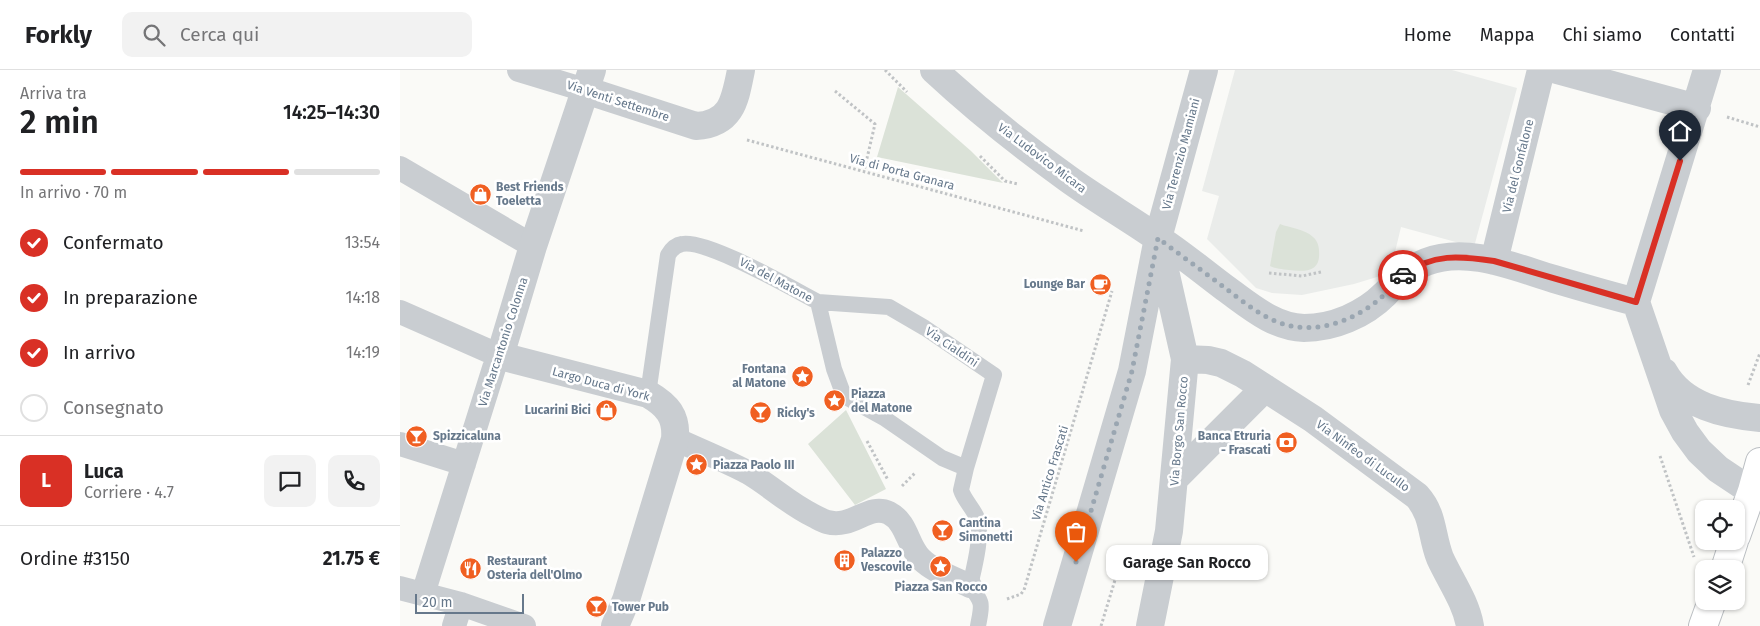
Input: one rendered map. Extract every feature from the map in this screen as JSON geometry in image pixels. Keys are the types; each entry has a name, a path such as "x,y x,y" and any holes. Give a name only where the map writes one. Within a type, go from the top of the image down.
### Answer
{"main road":[{"path":"1745,517 1756,494 1760,462"},
{"path":"1703,626 1709,610"}],"street":[{"name":"Via Venti Settembre","path":"519,70 589,80 696,126 716,122 731,108 741,70"},
{"name":"Via Ludovico Micara","path":"934,70 990,120 1041,159 1158,238 1260,314 1282,324 1302,328 1330,325 1354,316 1383,296 1404,274 1428,261 1458,256 1494,261 1636,302"},
{"name":"Via Terenzio Mamiani","path":"1057,626 1132,371 1158,238 1204,70"},
{"name":"Via del Gonfalone","path":"1494,261 1541,70"},
{"path":"1557,70 1697,108"},
{"path":"1707,70 1697,108 1636,302 1673,410 1691,441 1718,469 1756,494"},
{"name":"Via Marcantonio Colonna","path":"424,594 533,246 589,80"},
{"path":"400,168 533,246"},
{"name":"Via Borgo San Rocco","path":"1150,626 1167,546 1183,352 1172,294 1158,238"},
{"path":"400,312 500,356"},
{"path":"1140,326 1157,327 1172,336 1183,352"},
{"name":"Via Ninfeo di Lucullo","path":"1183,352 1203,360 1221,363 1243,374 1313,419 1409,488 1425,505 1429,513 1440,555 1466,610 1470,626"},
{"name":"Largo Duca di York","path":"500,356 648,394 661,402 670,412 676,432 675,439"},
{"path":"1655,358 1675,388 1693,401 1726,412 1760,418"},
{"path":"1174,479 1264,388"},
{"path":"615,626 626,600 675,439 746,472 765,483 795,507 826,522 839,524 849,522 871,511 888,513 900,523 914,551 921,560 970,586"},
{"path":"400,444 464,464"},
{"path":"400,588 461,604 524,626"},
{"path":"454,626 461,604"}],"lane":[{"name":"Via del Matone","path":"648,394 668,256 677,245 691,243 734,258 818,302 834,370 844,396"},
{"name":"Via Cialdini","path":"818,302 889,307 925,328 994,375 966,468"},
{"path":"844,396 884,418 942,458 966,468 961,490 976,518 978,526 977,551 970,586 980,598 982,605 978,626"}],"path":[{"path":"835,91 875,124 864,171"},
{"path":"1729,118 1760,127"},
{"name":"Via di Porta Granara","path":"748,140 1052,222"},
{"path":"1269,273 1302,276 1321,272"},
{"name":"Via Antico Frascati","path":"1024,590 1113,285"},
{"path":"844,396 890,486"},
{"path":"901,487 920,467"}],"shaded area":[{"path":"1235,70 1452,70 1517,88 1474,247 1401,227 1390,273 1354,284 1302,295 1272,293 1256,288 1207,239 1219,196 1202,191"},
{"path":"898,87 971,151 1003,183 877,157"},
{"path":"1280,224 1306,232 1316,240 1319,247 1319,258 1315,267 1301,271 1279,269 1270,266 1276,232"},
{"path":"846,410 886,489 855,505 808,444"}],"way so far":[{"path":"1076,562 1132,371 1158,238 1260,314 1282,324 1295,327 1312,328 1330,325 1354,316 1374,304 1403,275"}],"place":[{"name":"Best Friends Toeletta","path":"480,194"},
{"name":"Lounge Bar","path":"1101,284"},
{"name":"Fontana al Matone","path":"802,376"},
{"name":"Piazza del Matone","path":"835,401"},
{"name":"Lucarini Bici","path":"607,410"},
{"name":"Ricky's","path":"761,413"},
{"name":"Spizzicaluna","path":"417,436"},
{"name":"Banca Etruria - Frascati","path":"1287,443"},
{"name":"Piazza Paolo III","path":"697,465"},
{"name":"Cantina Simonetti","path":"943,530"},
{"name":"Palazzo Vescovile","path":"845,560"},
{"name":"Garage San Rocco","path":"1076,562"},
{"name":"Piazza San Rocco","path":"941,566"},
{"name":"Restaurant Osteria dell'Olmo","path":"471,568"},
{"name":"Tower Pub","path":"596,607"}],"route":[{"path":"1403,275 1416,266 1428,261 1458,256 1494,261 1636,302 1680,161"}]}
